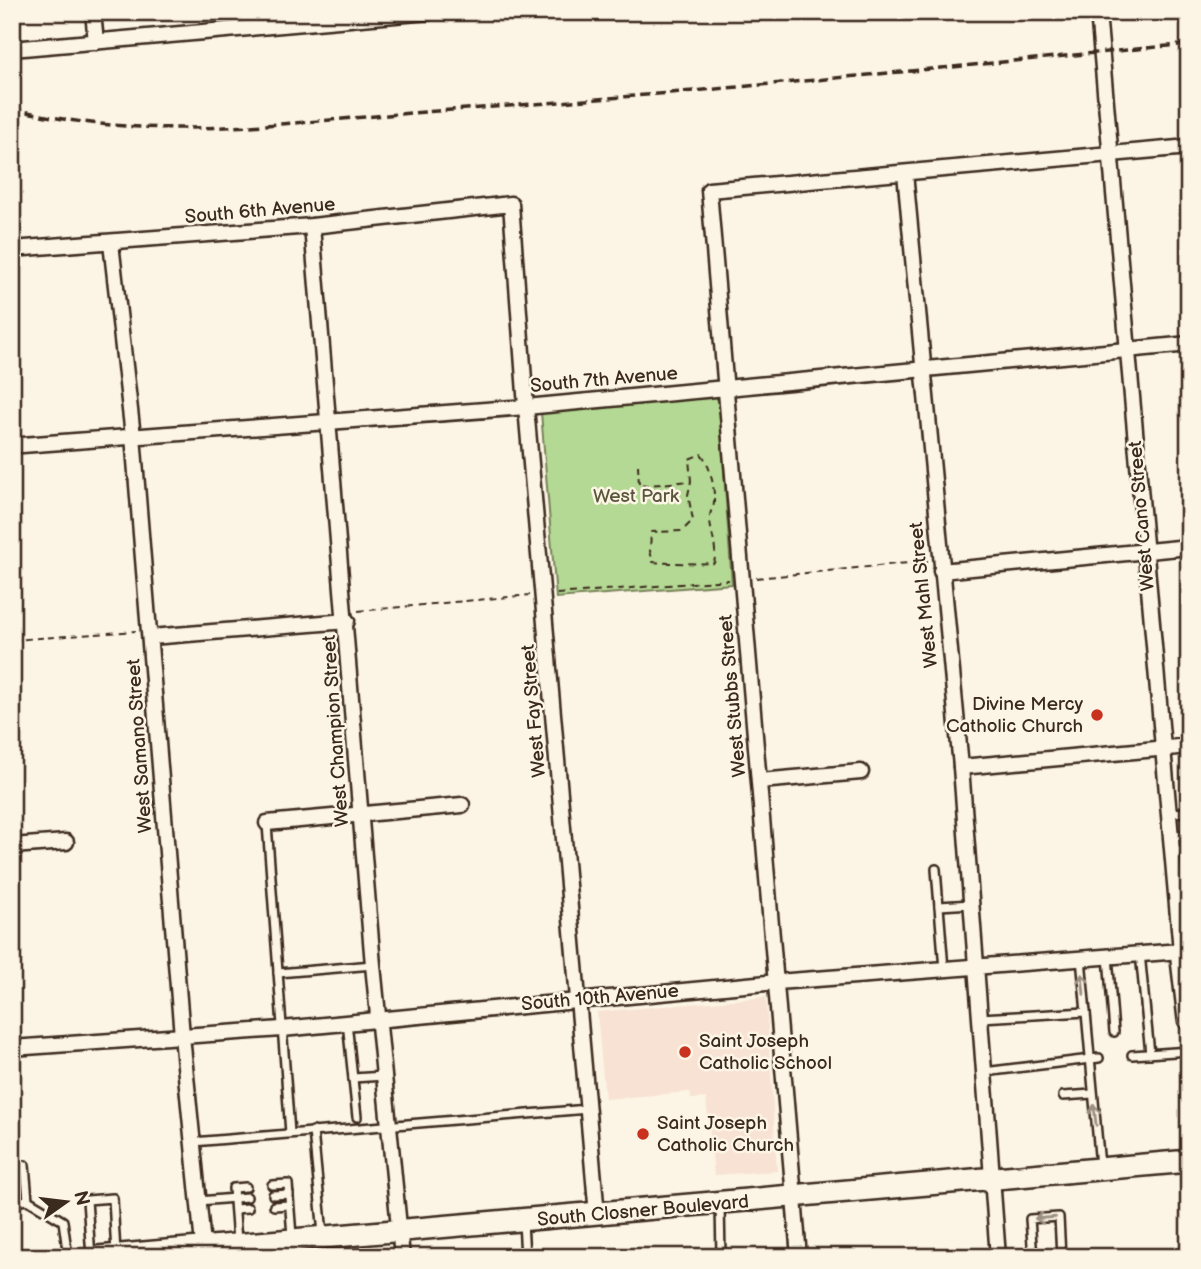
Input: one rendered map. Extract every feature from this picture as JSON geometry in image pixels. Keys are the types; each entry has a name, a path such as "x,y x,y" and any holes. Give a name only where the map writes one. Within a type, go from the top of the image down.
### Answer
{"main road":[{"name":"West Cano Street","path":"1185,951 1189,1018"},
{"name":"South Closner Boulevard","path":"116,1256 204,1252 238,1245 292,1240 992,1181 1189,1161"}],"street":[{"path":"93,12 96,42"},
{"path":"12,49 291,19 429,12"},
{"name":"West Cano Street","path":"1098,12 1172,851 1185,951"},
{"path":"905,173 1189,147"},
{"name":"West Stubbs Street","path":"799,1257 760,781 723,388 709,190 905,173"},
{"name":"West Mahl Street","path":"905,173 961,767 999,1257"},
{"name":"South 6th Avenue","path":"12,248 111,243 312,226 511,204"},
{"name":"West Fay Street","path":"511,204 526,407 597,1215"},
{"name":"West Champion Street","path":"312,226 327,422 347,621 373,965 402,1257"},
{"name":"West Samano Street","path":"111,243 133,436 144,634 204,1252"},
{"name":"South 7th Avenue","path":"22,445 526,407 1189,344"},
{"path":"941,570 1189,547"},
{"path":"144,634 347,621"},
{"path":"961,767 1189,746"},
{"path":"760,781 861,772"},
{"path":"267,823 462,805"},
{"path":"12,846 66,842"},
{"name":"South 10th Avenue","path":"12,1048 282,1029 777,982 1140,952 1185,951"}],"lane":[{"path":"1169,813 1189,811"},
{"path":"267,823 290,1133"},
{"path":"1171,836 1189,835"},
{"path":"1172,851 1189,850"},
{"path":"936,869 944,969"},
{"path":"939,906 972,904"},
{"path":"1140,952 1150,1054"},
{"path":"1108,955 1114,1032"},
{"path":"1081,957 1100,1170"},
{"path":"278,974 373,965"},
{"path":"980,1018 1086,1012"},
{"path":"347,1022 357,1117"},
{"path":"1132,1055 1189,1051"},
{"path":"984,1072 1099,1058"},
{"path":"353,1077 385,1076"},
{"path":"1063,1097 1092,1094"},
{"path":"192,1142 587,1109"},
{"path":"313,1131 313,1157 323,1238"},
{"path":"25,1165 28,1200"},
{"path":"272,1185 288,1184 292,1240"},
{"path":"238,1245 233,1188 246,1187"},
{"path":"273,1195 289,1194"},
{"path":"198,1201 247,1197"},
{"path":"91,1257 87,1200 113,1198 116,1256"},
{"path":"12,1202 28,1200 63,1221 68,1257"},
{"path":"720,1204 721,1257"},
{"path":"274,1206 289,1205"},
{"path":"235,1209 248,1208"},
{"path":"1033,1257 1030,1219 1059,1217 1061,1257"},
{"path":"523,1221 525,1257"}],"path":[{"path":"701,454 706,460 713,486 714,503 709,521 715,540 714,563 707,566 686,561 653,562 650,551 651,532 682,531 692,520 688,495 691,481 689,458 701,454"},
{"path":"638,465 639,486 691,481"},
{"path":"755,578 928,561"},
{"path":"558,593 729,580"},
{"path":"361,611 530,596"},
{"path":"12,640 144,634"}],"shaded area":[{"name":"Saint Joseph Catholic School","path":"766,997 777,1171 714,1175 706,1098 691,1099 690,1092 605,1099 597,1012"}],"green space":[{"name":"West Park","path":"715,396 719,402 732,584 556,598 541,412"}],"railway":[{"path":"12,108 64,119 117,125 224,127 719,89 1189,44"}],"place":[{"name":"Divine Mercy Catholic Church","path":"1097,715"},
{"name":"Saint Joseph Catholic School","path":"685,1052"},
{"name":"Saint Joseph Catholic Church","path":"643,1134"}]}
